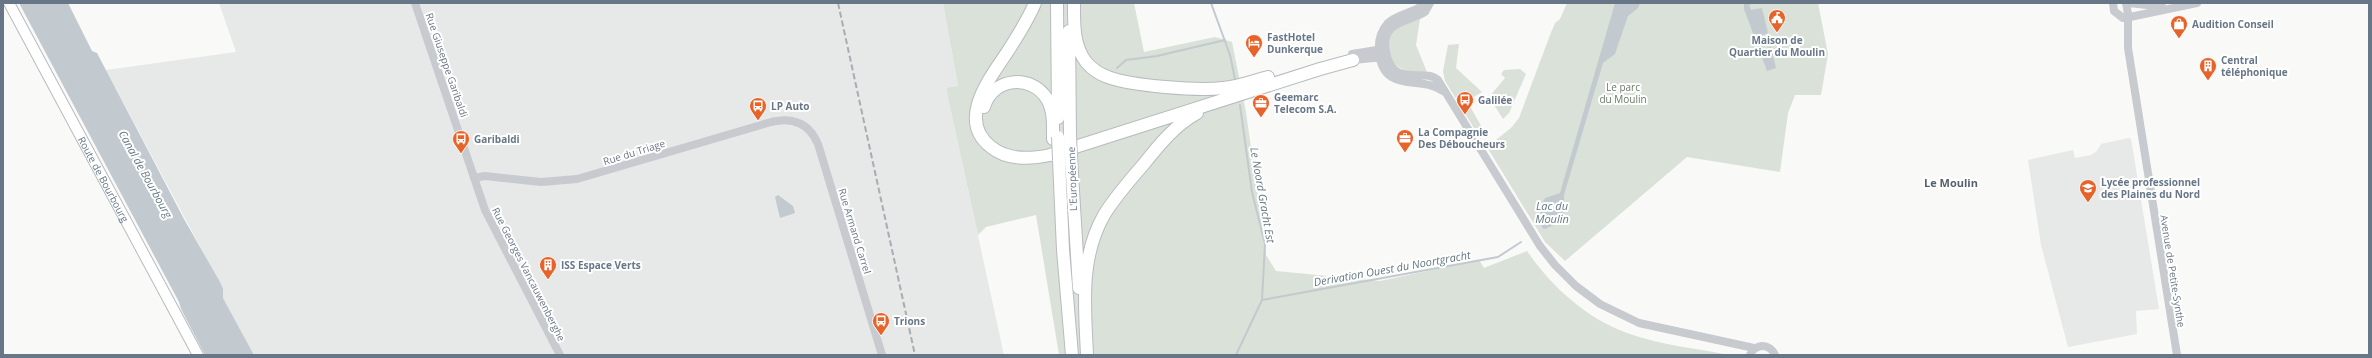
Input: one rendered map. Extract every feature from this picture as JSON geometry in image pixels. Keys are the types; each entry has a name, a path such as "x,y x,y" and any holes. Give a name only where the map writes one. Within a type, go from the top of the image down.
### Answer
{"highway":[{"path":"1036,3 989,80 976,108 976,121 979,132 986,143 997,151 1017,158 1043,156 1352,57"},
{"name":"L'Européenne","path":"1057,3 1065,274 1072,355"},
{"name":"L'Européenne","path":"1061,137 1069,3"},
{"path":"1074,3 1075,31 1079,50 1089,66 1108,77 1158,85 1214,89 1228,88 1352,57"},
{"path":"1061,160 1061,137 1051,107 1044,95 1036,87 1022,82 1010,82 997,88 988,96 982,118 989,137 1005,149 1031,152 1051,149 1270,77"},
{"path":"1086,355 1086,274 1091,247 1103,217 1125,186 1176,127 1195,114 1231,97"},
{"name":"L'Européenne","path":"1061,160 1074,238 1086,355"}],"main road":[{"name":"Route de Bourbourg","path":"10,3 198,355"}],"street":[{"name":"Rue Giuseppe Garibaldi","path":"415,3 474,178"},
{"path":"1426,3 1418,9 1398,16 1388,24 1382,35 1383,53 1392,66 1402,73 1436,78 1540,246 1555,265 1576,286 1606,307 1640,323 1738,345 1751,353 1761,346 1767,346 1775,355"},
{"path":"1383,53 1387,37 1394,26 1404,19 1425,12 1430,3"},
{"path":"2113,3 2113,8 2125,16 2197,3"},
{"path":"2125,16 2126,3"},
{"path":"2129,3 2147,5 2162,3"},
{"name":"Avenue de Petite-Synthe","path":"2125,16 2128,48 2177,355"},
{"path":"1352,57 1383,53"},
{"name":"Rue du Triage","path":"474,178 485,176 541,182 571,180 771,122 783,120 796,121"},
{"name":"Rue Armand Carrel","path":"796,121 807,127 818,144 882,355"},
{"name":"Rue Georges Vancauwenberghe","path":"474,178 494,229 560,355"}],"shaded area":[{"path":"219,3 943,3 958,86 948,98 1004,355 254,355 223,298 219,282 106,70 236,52"},
{"name":"Lycée professionnel des Plaines du Nord","path":"2129,138 2131,139 2159,309 2136,311 2137,334 2068,347 2041,245 2028,160 2073,150 2075,158 2091,155 2096,152 2101,144"}],"green space":[{"path":"943,3 1134,3 1144,52 1215,37 1232,42 1246,112 1266,255 1276,271 1380,281 1479,260 1484,268 1527,251 1547,277 1571,300 1584,310 1612,327 1652,341 1729,355 1059,355 1036,215 986,227 978,235 948,98 947,88 958,86"},
{"name":"Le parc du Moulin","path":"1567,3 1818,3 1828,54 1821,95 1795,95 1788,113 1780,172 1687,157 1565,261 1545,242 1487,147 1511,128 1519,118 1555,23 1560,19"},
{"path":"1420,19 1416,45 1427,72 1419,73 1404,70 1393,62 1389,56 1388,40 1396,26"},
{"path":"1459,44 1456,68 1482,92 1467,101 1484,131 1480,134 1477,133 1445,81 1443,71 1448,45"},
{"path":"1520,69 1526,74 1509,113 1503,119 1489,97 1505,78 1501,74 1504,70"}],"water":[{"name":"Canal de Bourbourg","path":"19,3 68,3 92,51 97,53 184,219 220,282 223,289 223,298 254,355 205,355 181,309 179,302"},
{"name":"Lac du Moulin","path":"1615,3 1640,3 1638,8 1628,16 1615,54 1603,63 1564,195 1564,216 1560,222 1545,229 1542,228 1540,208 1545,198 1560,193"},
{"path":"1744,3 1755,3 1749,5 1751,10 1762,8 1768,33 1760,36 1763,49 1771,47 1776,68 1767,71 1744,9"},
{"path":"778,195 793,206 795,213 780,218 775,197"}],"waterway":[{"name":"Le Noord Gracht Est","path":"1211,3 1230,55 1235,79"},
{"path":"1117,68 1126,60 1157,56 1225,40"},
{"name":"Le Noord Gracht Est","path":"1236,355 1262,300 1265,244 1252,192 1240,105"},
{"name":"Derivation Ouest du Noortgracht","path":"1262,300 1498,257 1521,242"}],"railway":[{"path":"838,3 915,355"}],"place":[{"name":"Maison de Quartier du Moulin","path":"1777,33"},
{"name":"Audition Conseil","path":"2179,39"},
{"name":"FastHotel Dunkerque","path":"1254,58"},
{"name":"Central téléphonique","path":"2208,81"},
{"name":"Galilée","path":"1465,115"},
{"name":"Geemarc Telecom S.A.","path":"1261,118"},
{"name":"LP Auto","path":"758,121"},
{"name":"La Compagnie Des Déboucheurs","path":"1405,153"},
{"name":"Garibaldi","path":"461,154"},
{"name":"Lycée professionnel des Plaines du Nord","path":"2088,203"},
{"name":"ISS Espace Verts","path":"548,280"},
{"name":"Trions","path":"881,336"}],"district":[{"name":"Le Moulin","path":"1951,182"}]}
